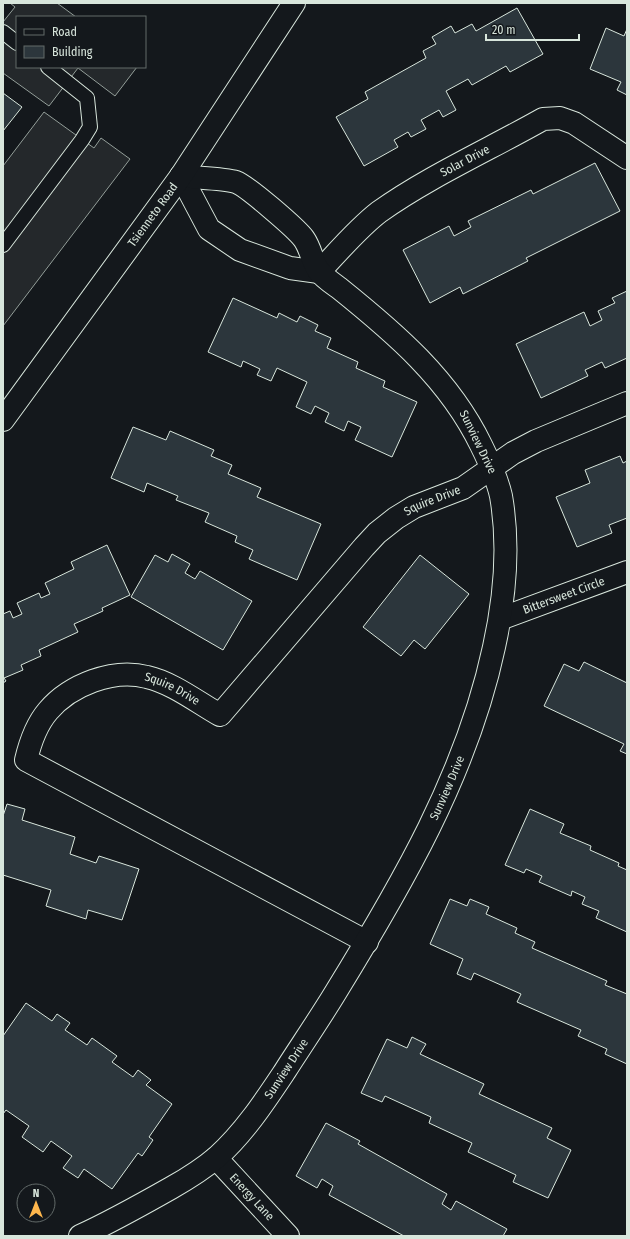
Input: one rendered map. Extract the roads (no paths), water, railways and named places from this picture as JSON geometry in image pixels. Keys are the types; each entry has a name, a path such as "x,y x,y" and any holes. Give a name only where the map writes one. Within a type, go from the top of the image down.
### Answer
{"street":[{"name":"Tsienneto Road","path":"3,420 181,176 294,3"},
{"name":"Solar Drive","path":"319,272 349,240 379,213 412,191 543,119 560,118 574,124 627,158"},
{"path":"181,176 209,229 240,250 290,268 319,272"},
{"name":"Sunview Drive","path":"80,1236 137,1208 189,1178 216,1158 238,1136 269,1094 321,1016 367,942 414,860 444,800 469,738 485,686 500,619 505,584 506,546 501,495 492,468 476,435 457,402 428,366 404,342 319,272 308,244 298,230 238,182 181,176"},
{"name":"Squire Drive","path":"367,942 26,760 38,726 48,710 63,696 80,686 100,679 131,675 147,677 166,685 220,715 377,533 396,518 414,507 463,488 513,453 536,441 627,403"},
{"name":"Bittersweet Circle","path":"500,619 627,572"},
{"name":"Energy Lane","path":"216,1158 288,1236"}],"lane":[{"path":"3,32 16,42"},
{"path":"3,245 82,140 90,127 87,98 49,68"}]}
